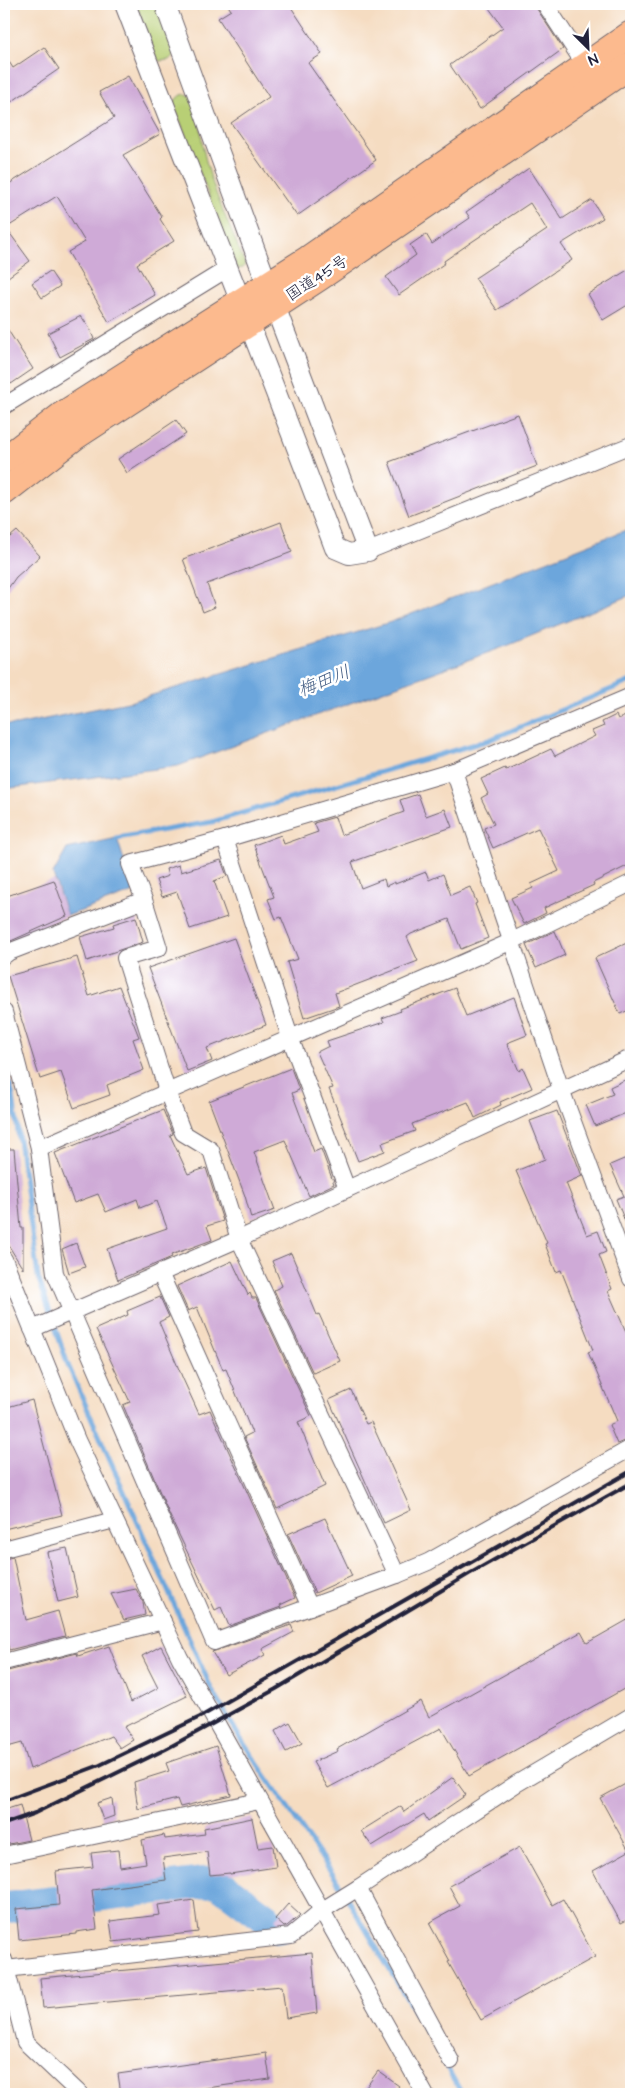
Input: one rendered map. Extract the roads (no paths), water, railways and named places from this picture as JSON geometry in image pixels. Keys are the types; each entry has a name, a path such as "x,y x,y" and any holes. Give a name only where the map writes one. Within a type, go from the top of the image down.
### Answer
{"highway":[{"name":"国道45号","path":"271,295 308,259 631,34"},
{"name":"国道45号","path":"4,492 76,436 245,312 631,65"},
{"name":"国道45号","path":"4,460 62,415 245,312"}],"street":[{"path":"125,4 335,548 350,554 368,551 631,446"},
{"path":"165,4 271,295 368,551"},
{"path":"546,4 585,65"},
{"path":"4,406 227,269"},
{"path":"397,1575 239,1239 211,1150 183,1133 168,1094 125,958 158,948 144,900 130,864 225,839 454,772 631,696"},
{"path":"454,772 510,942 562,1089 625,1239 631,1279"},
{"path":"225,839 291,1040 347,1189"},
{"path":"39,1148 291,1040 510,942 631,884"},
{"path":"4,956 9,952 144,900"},
{"path":"4,1012 39,1148 56,1273 68,1314 214,1642 310,1608 428,1562 631,1448"},
{"path":"37,1327 239,1239 631,1058"},
{"path":"5,1263 37,1327 77,1440 184,1666 425,2094"},
{"path":"160,1273 310,1608"},
{"path":"4,1549 114,1520"},
{"path":"4,1662 163,1621"},
{"path":"80,2094 25,2042 5,1965 291,1936 321,1911 516,1784 631,1716"},
{"path":"4,1855 259,1801"},
{"path":"357,1889 452,2061"}],"water":[{"name":"梅田川","path":"631,528 631,595 509,645 178,766 4,789 4,724 16,725 133,701 391,622"},
{"path":"117,838 134,892 67,916 53,874 67,849"}],"waterway":[{"path":"117,838 212,822 489,740 631,681"},
{"path":"4,1067 13,1096 38,1277 68,1365 211,1688 240,1738 334,1876 426,2031"},
{"path":"4,1908 216,1881 279,1928"},
{"path":"445,2064 462,2094"}],"railway":[{"path":"4,1801 100,1765 200,1717 631,1471"},
{"path":"4,1824 35,1813 166,1749 276,1689 469,1574 631,1483"}]}
